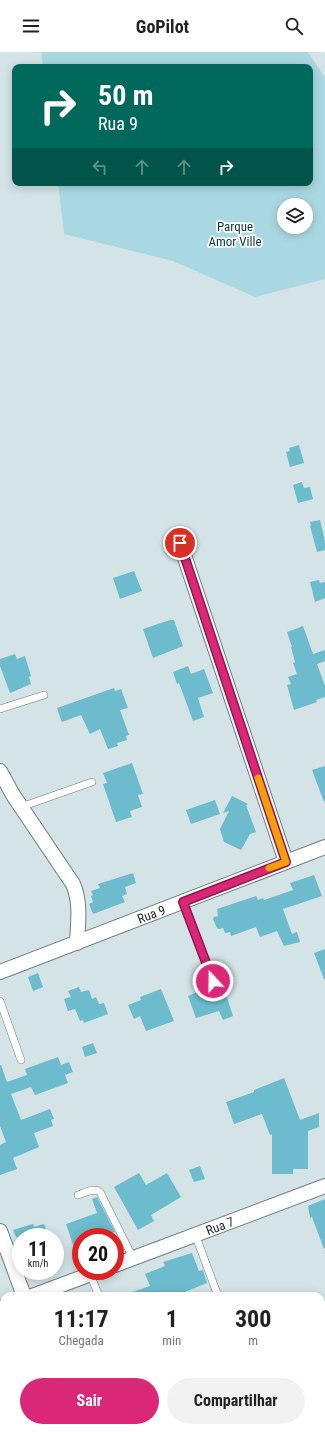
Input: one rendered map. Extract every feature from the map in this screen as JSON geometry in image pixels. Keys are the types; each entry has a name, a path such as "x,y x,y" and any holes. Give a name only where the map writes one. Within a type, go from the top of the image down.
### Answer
{"street":[{"path":"180,543 286,862"},
{"path":"0,771 21,807 75,888 78,905 77,943"},
{"name":"Rua 9","path":"0,972 325,847"},
{"name":"Rua 7","path":"124,1262 325,1186"},
{"path":"0,1231 23,1292"},
{"path":"43,1292 76,1280"}],"lane":[{"path":"0,709 44,695"},
{"path":"21,807 92,782"},
{"path":"183,902 213,981"},
{"path":"0,1001 21,1060"},
{"path":"78,1195 97,1189 100,1192 133,1258"},
{"path":"195,1234 217,1292"},
{"path":"96,1280 98,1292"}],"green space":[{"name":"Parque Amor Ville","path":"41,52 308,52 325,78 325,279 255,297 173,261 64,234 58,186 313,186 313,64 43,64"}],"building":[{"path":"299,445 304,463 290,467 286,452 290,451 289,448"},
{"path":"302,482 304,488 310,487 313,499 298,503 293,485"},
{"path":"320,520 325,541 325,550 317,552 310,522"},
{"path":"134,571 142,591 120,599 113,578"},
{"path":"319,580 320,583 325,582 325,598 315,602 310,582"},
{"path":"174,620 183,646 153,658 143,629"},
{"path":"303,626 313,654 325,650 325,661 317,664 325,686 325,697 316,700 317,702 294,710 287,685 291,684 288,677 297,674 293,663 295,662 292,647 287,632"},
{"path":"15,654 17,659 25,656 31,676 29,677 31,684 10,693 0,666 0,659"},
{"path":"188,666 191,674 204,669 213,693 198,698 204,717 193,721 179,683 177,684 173,672"},
{"path":"114,688 115,691 121,689 128,708 120,710 129,735 126,736 127,740 117,743 118,746 108,749 100,729 90,734 81,715 62,722 57,708"},
{"path":"132,763 143,794 138,795 142,807 130,811 132,817 116,822 103,784 107,783 103,773"},
{"path":"325,766 325,801 324,802 312,770"},
{"path":"232,796 248,804 246,805 256,832 250,834 241,850 224,842 220,829 229,811 223,813"},
{"path":"215,800 220,814 191,824 186,810"},
{"path":"133,873 136,883 125,887 127,894 122,896 125,902 93,914 89,904 93,902 91,896 93,895 91,891 100,888 98,884"},
{"path":"314,875 322,896 283,909 292,934 297,932 300,942 284,946 277,931 260,937 256,927 231,936 230,932 225,933 223,928 217,928 213,919 214,917 218,916 217,909 256,896 258,900 263,898 264,900 293,890 290,883"},
{"path":"325,949 325,979 324,979 314,953"},
{"path":"38,973 43,987 33,991 28,977"},
{"path":"222,982 233,1016 223,1020 219,1011 196,1018 188,996"},
{"path":"79,987 81,992 89,990 92,999 96,997 99,1004 104,1003 108,1014 84,1023 83,1020 80,1021 75,1009 68,1011 64,999 71,997 68,991"},
{"path":"161,989 174,1021 146,1031 140,1016 134,1019 128,1005 141,1000 140,997"},
{"path":"93,1043 97,1053 85,1057 82,1047"},
{"path":"58,1057 61,1065 69,1062 73,1072 65,1075 68,1083 35,1095 31,1087 11,1094 21,1120 50,1109 54,1119 51,1120 53,1126 34,1133 39,1147 13,1158 17,1169 0,1175 0,1145 6,1142 0,1126 0,1065 7,1082 27,1075 25,1069"},
{"path":"284,1078 300,1120 319,1113 319,1127 308,1131 308,1169 293,1169 293,1174 272,1174 272,1134 270,1135 262,1114 234,1124 226,1102 254,1092 254,1090"},
{"path":"200,1166 205,1179 194,1182 189,1170"},
{"path":"139,1173 146,1185 167,1173 181,1197 151,1215 154,1221 138,1230 114,1187"},
{"path":"97,1197 113,1228 72,1228 72,1242 66,1224 97,1213 92,1199"},
{"path":"325,1199 324,1249 312,1217 310,1218 308,1206"},
{"path":"33,1224 34,1227 44,1224 46,1228 20,1228"},
{"path":"192,1253 199,1271 203,1270 207,1283 185,1292 133,1292 150,1286 145,1274 165,1266 163,1262"}],"slow traffic":[{"path":"258,778 286,862 269,868"}],"route":[{"path":"180,543 286,862 183,902 213,981"}]}
